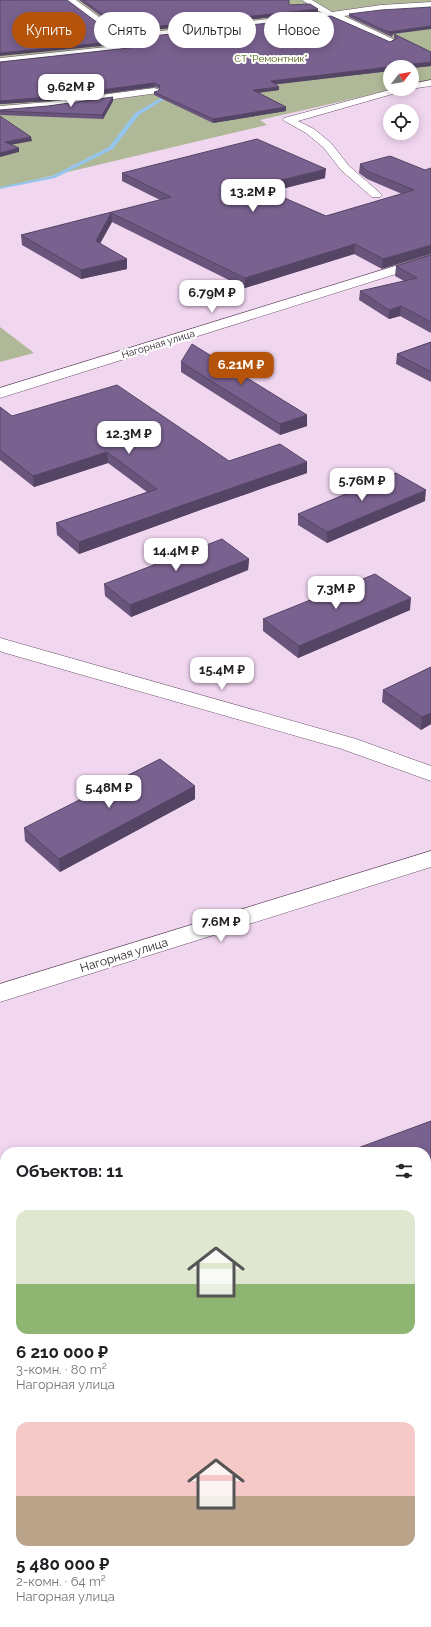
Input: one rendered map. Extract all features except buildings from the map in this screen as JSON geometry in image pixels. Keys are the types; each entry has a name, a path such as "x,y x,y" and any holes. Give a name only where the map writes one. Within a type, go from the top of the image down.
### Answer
{"street":[{"path":"70,0 94,17"},
{"path":"306,0 326,12"},
{"path":"334,15 400,6 431,5"},
{"path":"334,16 390,40"},
{"path":"160,34 264,22"},
{"path":"0,61 125,48"},
{"path":"419,86 431,83"},
{"path":"0,109 48,105 154,91"},
{"path":"376,195 345,168 328,145 310,131 288,120 383,95"},
{"name":"Нагорная улица","path":"0,393 431,259"},
{"path":"0,644 349,744 431,774"},
{"name":"Нагорная улица","path":"0,993 431,859"}],"green space":[{"name":"СТ \"Ремонтник\"","path":"0,0 431,0 431,80 419,83 419,60 383,60 383,92 260,120 267,125 0,188"},
{"path":"0,327 34,353 0,362"}],"waterway":[{"path":"0,188 53,177 111,148 137,114 172,93"}]}
